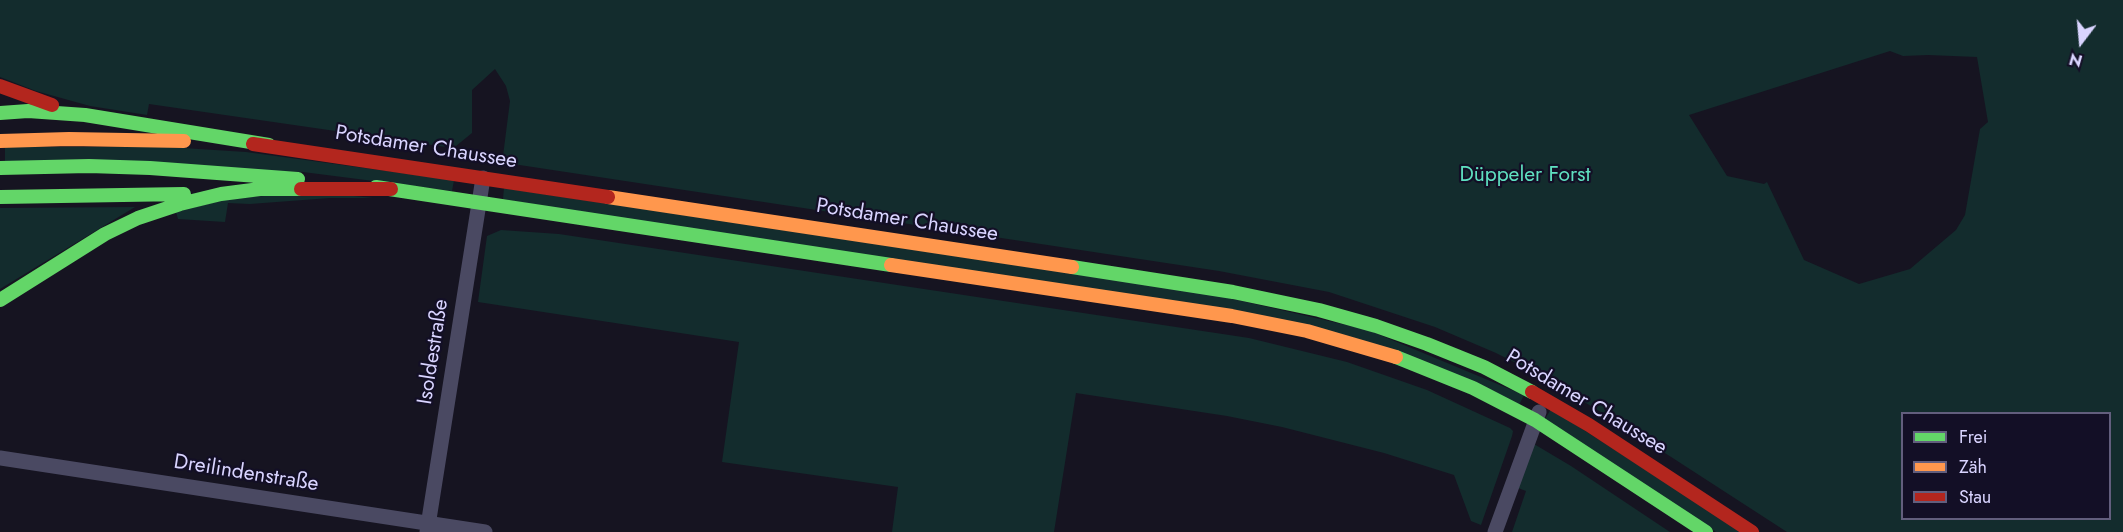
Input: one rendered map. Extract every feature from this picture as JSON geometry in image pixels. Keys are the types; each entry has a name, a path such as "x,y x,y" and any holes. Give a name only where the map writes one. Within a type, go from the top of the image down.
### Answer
{"main road":[{"path":"0,86 85,115"},
{"path":"0,112 28,111 85,115 269,145"},
{"name":"Potsdamer Chaussee","path":"0,141 139,140 269,145 1272,299 1376,326 1484,368 1546,399 1752,532"},
{"name":"Potsdamer Chaussee","path":"0,168 89,166 258,174 391,189 1266,321 1339,339 1419,365 1473,388 1535,420 1706,532"},
{"path":"0,197 221,194 282,189 391,189"},
{"path":"0,300 121,226 180,204 221,194"}],"street":[{"name":"Isoldestraße","path":"427,528 483,178"},
{"path":"1495,532 1535,420 1546,399"},
{"name":"Dreilindenstraße","path":"0,458 427,528 485,532"}],"green space":[{"name":"Düppeler Forst","path":"0,0 2123,0 2123,532 1787,532 1614,420 1538,374 1435,327 1329,292 1219,271 513,164 503,156 510,101 506,86 495,69 472,90 472,133 456,146 446,147 149,104 147,115 90,106 36,91 0,77","holes":["1890,51 1903,56 1977,57 1988,122 1980,129 1965,215 1956,230 1910,269 1859,284 1804,260 1767,182 1764,184 1727,176 1689,115"]},
{"path":"5,147 167,147 246,152 454,180 452,191 303,172 5,162"},
{"path":"504,188 1220,296 1368,330 1524,395 1519,405 1394,350 503,199"},
{"path":"287,194 373,198 228,203 225,222 178,219 176,212 228,199"},
{"path":"135,207 0,289 0,208"},
{"path":"501,230 559,234 1249,338 1347,362 1427,390 1510,428 1513,431 1512,436 1481,525 1471,521 1454,475 1384,453 1282,427 1227,416 1076,393 1054,532 892,532 898,487 722,462 739,342 478,302 487,236"},
{"path":"1551,409 1743,532 1716,532 1545,419"},
{"path":"1534,444 1670,532 1512,532 1526,491 1518,488"}],"traffic: fast":[{"path":"0,113 28,111 85,115 269,145"},
{"path":"0,168 89,166 150,168 298,179"},
{"path":"376,187 891,265"},
{"path":"0,300 105,234 138,218 221,194 260,189 301,189"},
{"path":"0,197 184,194"},
{"path":"1072,267 1233,292 1319,310 1376,326 1427,344 1484,367 1532,392"},
{"path":"1396,357 1473,388 1535,420 1706,532"}],"traffic: slow":[{"path":"0,141 69,139 184,141"},
{"path":"608,197 1072,267"},
{"path":"891,265 1232,316 1307,331 1396,357"}],"traffic: jam":[{"path":"0,86 52,105"},
{"path":"253,144 608,197"},
{"path":"301,189 391,189"},
{"path":"1532,392 1589,425 1752,532"}]}
